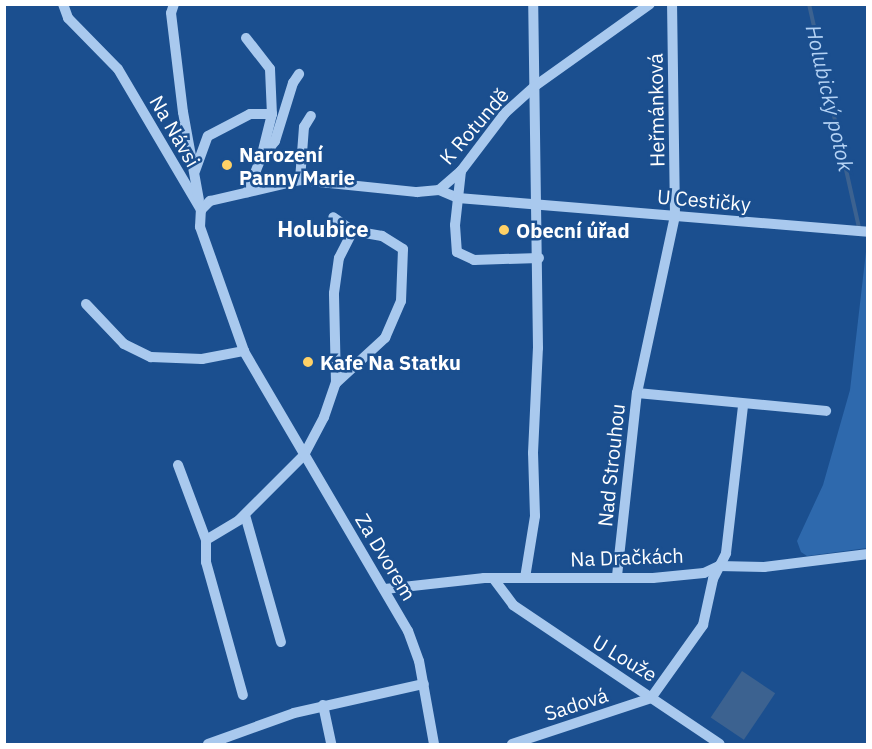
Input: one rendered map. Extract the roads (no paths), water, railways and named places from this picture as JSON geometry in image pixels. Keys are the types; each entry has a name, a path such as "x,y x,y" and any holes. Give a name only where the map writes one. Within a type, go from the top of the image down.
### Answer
{"street":[{"name":"Na Návsi","path":"63,4 68,18 118,69 201,210"},
{"name":"Na Návsi","path":"174,4 171,13 183,112 193,177 201,210 200,227 244,351"},
{"path":"525,578 535,516 539,258 533,4"},
{"name":"K Rotundě","path":"300,180 417,192 439,190 461,171 505,113 535,86 650,4"},
{"name":"Heřmánková","path":"672,4 675,216"},
{"path":"246,38 270,69 272,114 261,158 247,192"},
{"path":"261,158 275,141 293,83 300,74"},
{"name":"Na Návsi","path":"193,177 199,152 208,136 250,114 272,114"},
{"path":"201,210 210,201 300,180 303,127 311,116"},
{"path":"461,171 457,252 474,260 539,258"},
{"name":"U Cestičky","path":"439,190 458,198 867,232"},
{"name":"Nad Strouhou","path":"617,576 637,393 675,216"},
{"path":"333,217 353,231 382,236 403,249 401,301 385,338 336,383"},
{"path":"206,540 245,515 304,455 324,417 336,383 334,293 339,258 353,231"},
{"path":"86,304 124,344 151,357 202,359 244,351"},
{"name":"Za Dvorem","path":"244,351 386,589 408,631 424,684 434,744"},
{"name":"Nad Strouhou","path":"637,393 743,405 826,411"},
{"path":"719,566 726,553 743,405"},
{"path":"178,465 206,540 206,562 243,695"},
{"path":"245,515 281,642"},
{"name":"Na Dračkách","path":"386,589 492,578 704,573 719,566 764,567 867,554"},
{"name":"U Louže","path":"492,578 513,605 651,698 703,625 719,566"},
{"path":"208,744 243,739 323,705 424,684"},
{"path":"651,698 720,744"},
{"name":"Sadová","path":"512,744 651,698"},
{"path":"323,705 331,744"}],"waterway":[{"name":"Holubický potok","path":"809,4 859,227"}],"place":[{"name":"Narození Panny Marie","path":"227,165"},
{"name":"Obecní úřad","path":"504,230"},
{"name":"Kafe Na Statku","path":"308,362"}],"district":[{"name":"Holubice","path":"323,229"}]}
